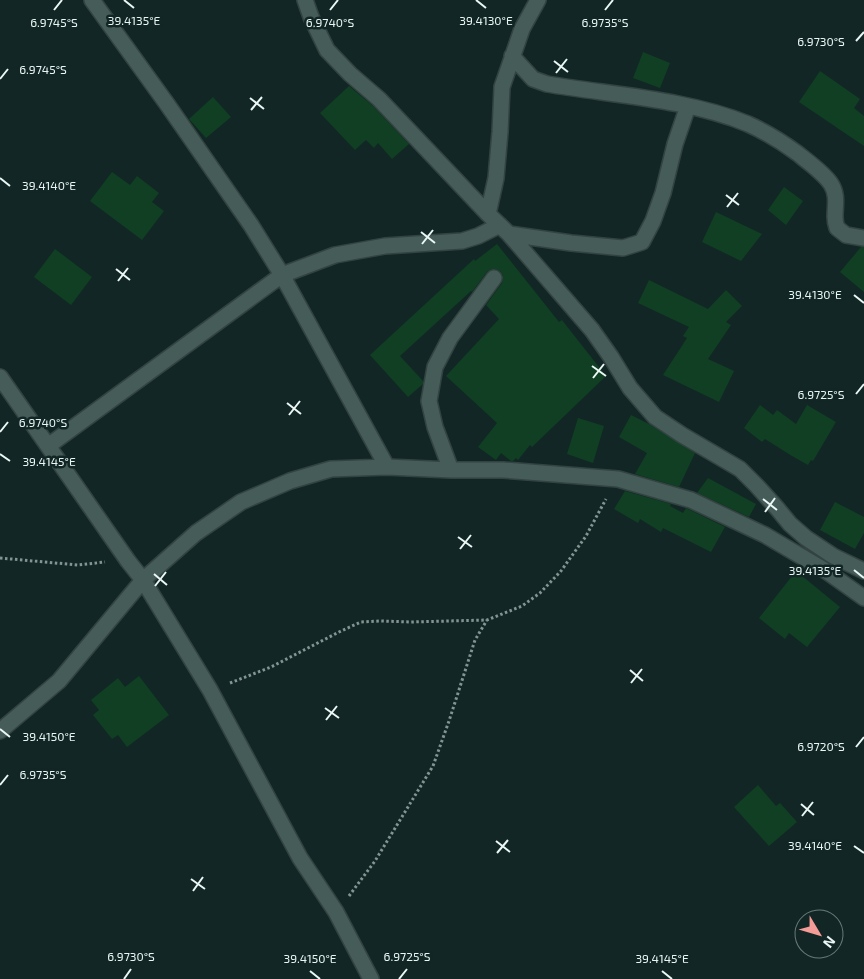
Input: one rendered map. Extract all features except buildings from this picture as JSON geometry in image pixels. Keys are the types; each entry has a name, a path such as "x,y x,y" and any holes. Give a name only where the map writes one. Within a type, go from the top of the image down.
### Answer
{"street":[{"path":"92,0 173,112 251,225 282,275 387,467"},
{"path":"305,0 327,50 350,74 379,99 504,230 592,330 630,388 655,417 740,469 790,524 806,538 833,556 864,571"},
{"path":"488,214 496,178 502,87 522,29 538,0"},
{"path":"512,56 533,79 547,84 688,106 748,124 778,140 813,165 831,184 836,200 835,217 837,228 846,235 864,238"},
{"path":"48,446 282,275 335,255 385,246 462,241 504,230 571,243 623,248 642,242 653,222 663,193 675,144 688,106"},
{"path":"451,470 435,427 429,401 435,366 450,338 494,278"},
{"path":"0,377 143,580 210,690 300,858 336,912 371,979"},
{"path":"0,730 59,681 143,580 196,533 241,502 290,481 331,469 387,467 502,470 618,479 690,500 757,531 826,571 864,598"}],"path":[{"path":"210,690 271,667 361,622 487,620 522,606 540,593 561,571 586,536 597,513 618,479"},
{"path":"0,558 78,565 128,561"},
{"path":"336,912 375,861 432,766 476,640 487,620"}]}
